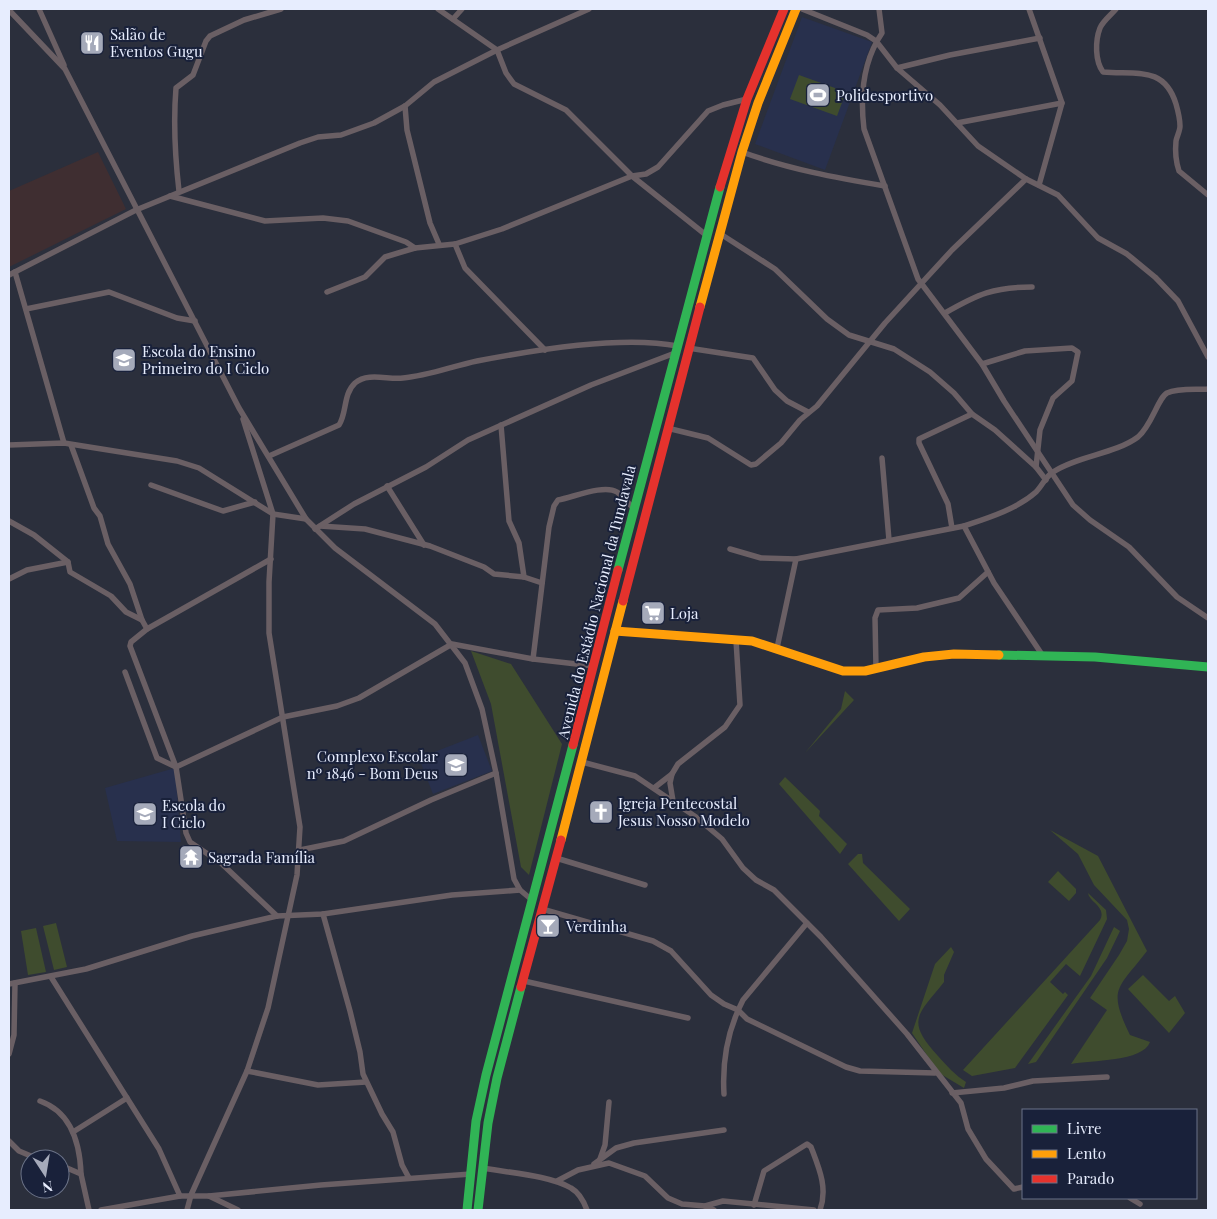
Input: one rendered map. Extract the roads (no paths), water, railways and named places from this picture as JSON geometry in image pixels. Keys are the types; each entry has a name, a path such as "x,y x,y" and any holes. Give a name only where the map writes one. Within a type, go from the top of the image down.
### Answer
{"street":[{"path":"39,9 65,69 239,408 306,518 335,548 435,624 465,663 475,687 496,774 514,880 520,890 532,900"},
{"path":"179,191 173,118 176,88 193,75 206,41 210,36 244,20 281,9"},
{"path":"438,9 497,50 506,73 514,84 566,110 632,176 706,235"},
{"path":"453,19 462,9"},
{"path":"9,275 136,210 179,191 300,143 318,137 341,135 374,123 405,106 434,82 497,50 589,9"},
{"name":"Avenida do Estádio Nacional da Tundavala","path":"467,1210 476,1121 486,1075 706,235 746,100 784,9"},
{"name":"Avenida do Estádio Nacional da Tundavala","path":"478,1210 488,1123 497,1078 582,762 688,348 742,152 758,103 796,9"},
{"path":"802,9 876,41 897,68 940,105 978,146 1026,179 1058,195 1098,238 1127,254 1155,277 1178,301 1208,357"},
{"path":"879,9 882,33 876,41 863,84 861,104 864,128 921,284 945,313 982,364 1004,401 1037,448 1073,505 1090,520 1129,547 1177,597 1208,618"},
{"path":"1029,9 1062,104 1039,185"},
{"path":"1116,9 1100,27 1097,41 1099,67 1103,72 1140,73 1155,76 1165,82 1174,96 1179,113 1180,127 1176,140 1179,171 1208,195"},
{"path":"9,10 65,69"},
{"path":"897,68 950,55 1040,38"},
{"path":"328,292 365,277 386,257 415,248 439,244 455,244 502,228 632,176 646,174 658,167 708,111 723,105 746,100"},
{"path":"956,123 1062,104"},
{"path":"405,106 407,130 430,223 439,244"},
{"path":"742,152 766,161 828,177 885,186"},
{"path":"667,428 708,438 754,465 781,443 808,412 817,406 868,342 952,250 1026,179"},
{"path":"170,196 265,221 323,218 348,221 406,242 415,248"},
{"path":"719,233 775,269 834,324 849,335 894,349 930,372 954,393 972,414 995,430 1036,467 1046,480"},
{"path":"455,244 465,268 546,350"},
{"path":"15,272 64,443"},
{"path":"945,313 989,290 1032,287"},
{"path":"26,309 109,292 177,318 195,321"},
{"path":"269,456 338,425 351,389 356,383 367,378 403,378 476,362 546,350 658,342 676,350"},
{"path":"688,348 754,358 775,390 787,400 808,412"},
{"path":"982,364 1025,350 1072,348 1078,352 1072,381 1053,398 1040,430 1036,467"},
{"path":"317,528 386,486 426,467 468,440 591,385 676,350"},
{"path":"730,549 761,558 796,559 964,526 988,518 1026,500 1037,492 1052,472 1123,445 1138,436 1150,423 1160,398 1166,394 1208,389"},
{"path":"188,1210 191,1195 247,1071 268,1008 300,850 300,828 269,633 269,582 273,514 239,408"},
{"path":"952,528 948,504 919,444 919,439 972,414"},
{"path":"501,425 509,521 519,543 524,577"},
{"path":"9,444 64,443 177,461 199,468 273,514 306,518"},
{"path":"71,445 94,508 100,516 108,544 130,584 147,629"},
{"path":"882,458 889,540"},
{"path":"151,485 223,511 255,502"},
{"path":"386,486 424,545"},
{"path":"533,658 549,527 554,506 558,500 580,496 597,489 610,489 618,492 634,509"},
{"path":"9,521 34,535 68,562 70,572 111,596 126,612 142,620"},
{"path":"964,526 988,572 1043,656"},
{"path":"317,528 365,529 424,545 484,567 494,574 524,577 542,584"},
{"path":"271,559 201,598 159,625 147,629 131,642 131,650 176,766 186,833 190,842 221,863 277,916"},
{"path":"777,648 796,559"},
{"path":"9,579 27,570 68,562"},
{"path":"876,668 875,618 878,610 901,611 944,603 964,595 988,572"},
{"path":"615,631 736,640 777,648 843,671 876,668 924,657 954,654 1095,658 1208,667"},
{"path":"654,788 672,774 678,764 725,727 740,705 736,640"},
{"path":"125,672 157,758 161,762 176,766 283,717 337,706 359,698 452,644 594,666"},
{"path":"582,762 625,772 673,801 722,839 743,868 756,880 774,890 807,923 907,1034 935,1073 961,1103 968,1129 986,1158 1014,1189 1022,1187"},
{"path":"300,850 344,841 431,800 496,774"},
{"path":"672,774 670,788 673,801"},
{"path":"556,858 645,885"},
{"path":"9,1054 14,1035 12,984 51,977 144,952 192,936 277,916 323,914 452,895 520,890"},
{"path":"542,909 653,941 671,952 711,995 738,1010 747,1019 846,1067 860,1071 935,1073"},
{"path":"323,914 350,1011 366,1082 394,1132 402,1166 409,1178"},
{"path":"724,1094 724,1056 738,1010 743,1000 807,923"},
{"path":"51,977 159,1150 180,1196"},
{"path":"524,981 688,1018"},
{"path":"247,1071 318,1086 366,1082"},
{"path":"952,1093 1004,1088 1033,1081 1107,1077"},
{"path":"73,1132 127,1098"},
{"path":"40,1101 59,1110 73,1132 80,1155 81,1174 89,1210"},
{"path":"599,1159 605,1145 609,1102"},
{"path":"557,1182 592,1165 616,1148 634,1143 724,1130"},
{"path":"9,1141 20,1151"},
{"path":"754,1205 764,1171 808,1144 822,1179 824,1192 820,1210"},
{"path":"592,1165 609,1163 623,1166 651,1180 675,1202 705,1206 714,1210"},
{"path":"483,1168 557,1182 573,1189 582,1199 587,1210"},
{"path":"70,1170 81,1174"},
{"path":"101,1210 180,1196 210,1196 471,1174"},
{"path":"210,1196 238,1210"},
{"path":"1132,1199 1140,1204"},
{"path":"705,1206 722,1201 814,1210"}],"place":[{"name":"Salão de Eventos Gugu","path":"92,43"},
{"name":"Polidesportivo","path":"818,95"},
{"name":"Escola do Ensino Primeiro do I Ciclo","path":"124,360"},
{"name":"Loja","path":"653,613"},
{"name":"Complexo Escolar nº 1846 - Bom Deus","path":"456,765"},
{"name":"Igreja Pentecostal Jesus Nosso Modelo","path":"601,812"},
{"name":"Escola do I Ciclo","path":"145,814"},
{"name":"Sagrada Família","path":"191,857"},
{"name":"Verdinha","path":"548,926"}]}
